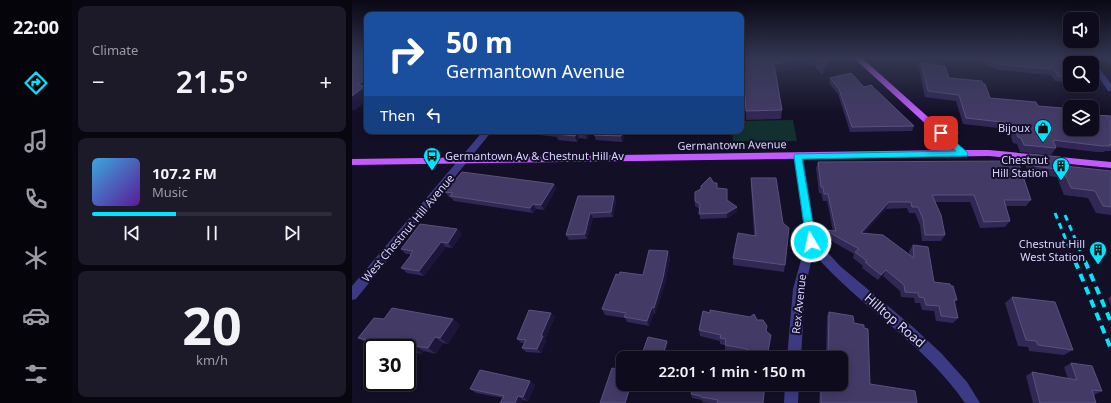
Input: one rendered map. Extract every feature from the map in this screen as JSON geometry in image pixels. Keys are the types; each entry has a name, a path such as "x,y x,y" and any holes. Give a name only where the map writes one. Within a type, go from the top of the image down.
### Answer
{"main road":[{"path":"879,77 964,154"},
{"name":"Germantown Avenue","path":"352,162 964,154 1019,155 1111,165"}],"street":[{"path":"1102,77 1111,89"},
{"name":"West Chestnut Hill Avenue","path":"352,295 485,134"},
{"name":"Rex Avenue","path":"795,351 799,289 811,242 798,156"},
{"name":"Hilltop Road","path":"811,242 826,260 938,358 966,392 973,403"},
{"path":"791,403 792,391"}],"green space":[{"path":"793,120 797,141 733,141 732,134 744,134 744,121"}],"building":[{"path":"352,77 364,77 364,80 358,85 364,87 352,96"},
{"path":"744,77 776,77 782,110 746,111"},
{"path":"855,77 864,87 871,85 914,126 852,127 839,89 830,78"},
{"path":"924,77 949,77 982,81 983,84 985,84 990,98 1036,102 1038,106 1063,108 1063,136 1099,136 1099,115 1111,116 1111,145 1109,144 1110,146 1102,146 1053,140 1056,148 1024,145 1011,123 966,118 959,95 928,91"},
{"path":"556,134 576,134 575,136"},
{"path":"594,134 622,134 621,136"},
{"path":"1029,154 1061,157 1065,166 1111,171 1111,207 1103,206 1095,191 1071,188 1063,170 1034,166"},
{"path":"1018,161 1031,200 1004,200 1010,221 984,222 974,195 932,195 941,215 945,235 925,235 923,219 918,207 912,207 911,202 889,202 861,233 883,235 914,258 913,245 928,247 934,282 950,284 953,286 957,300 954,300 958,318 941,316 939,306 926,305 924,298 919,297 918,293 905,292 904,285 886,270 881,275 865,262 867,261 855,252 859,249 825,230 836,231 828,194 824,194 823,187 821,187 818,162"},
{"path":"462,172 554,184 541,205 533,204 530,208 450,196 453,193 445,192"},
{"path":"710,177 714,183 717,183 717,188 727,189 727,200 737,207 727,213 699,214 700,204 695,201 695,192 701,189 701,186"},
{"path":"751,178 776,178 783,223 789,228 785,265 733,258 738,233 756,236"},
{"path":"578,196 614,196 611,212 590,213 585,234 566,235"},
{"path":"420,224 457,229 448,243 441,242 419,271 401,268 413,251 401,249"},
{"path":"649,250 668,251 663,278 654,308 652,307 647,321 624,317 626,313 602,309 616,274 619,275 620,272 643,275"},
{"path":"1012,297 1055,302 1073,350 1038,345 1036,341 1026,340"},
{"path":"392,308 453,319 440,338 435,337 428,348 416,346 416,339 358,338 374,318 384,319"},
{"path":"529,310 551,313 537,349 522,348 526,340 517,339"},
{"path":"710,310 750,317 754,314 757,320 763,320 767,326 766,331 771,335 768,351 748,351 747,349 725,345 726,339 720,338 721,335 699,330 703,311 710,313"},
{"path":"829,312 853,316 854,323 864,325 864,328 868,329 870,384 915,391 917,403 821,403 821,391 848,391 848,351 828,351"},
{"path":"648,337 667,341 664,351 643,351"},
{"path":"1071,363 1092,366 1102,391 1092,390 1096,403 1040,403 1032,372 1077,380"},
{"path":"612,368 616,369 616,391 629,391 625,403 600,403"},
{"path":"480,370 530,381 523,397 518,396 515,403 500,403 504,396 470,389"},
{"path":"692,391 764,391 763,403 717,403 718,400 691,394"}],"railway":[{"path":"1055,213 1075,262"},
{"path":"1065,215 1085,262"},
{"path":"1075,261 1111,349"},
{"path":"1085,261 1111,322"}],"place":[{"name":"Bijoux","path":"1043,143"},
{"name":"Germantown Av & Chestnut Hill Av","path":"432,171"},
{"name":"Chestnut Hill Station","path":"1061,181"},
{"name":"Chestnut Hill West Station","path":"1098,265"}],"route":[{"path":"811,242 798,156 964,154 941,133"}]}
